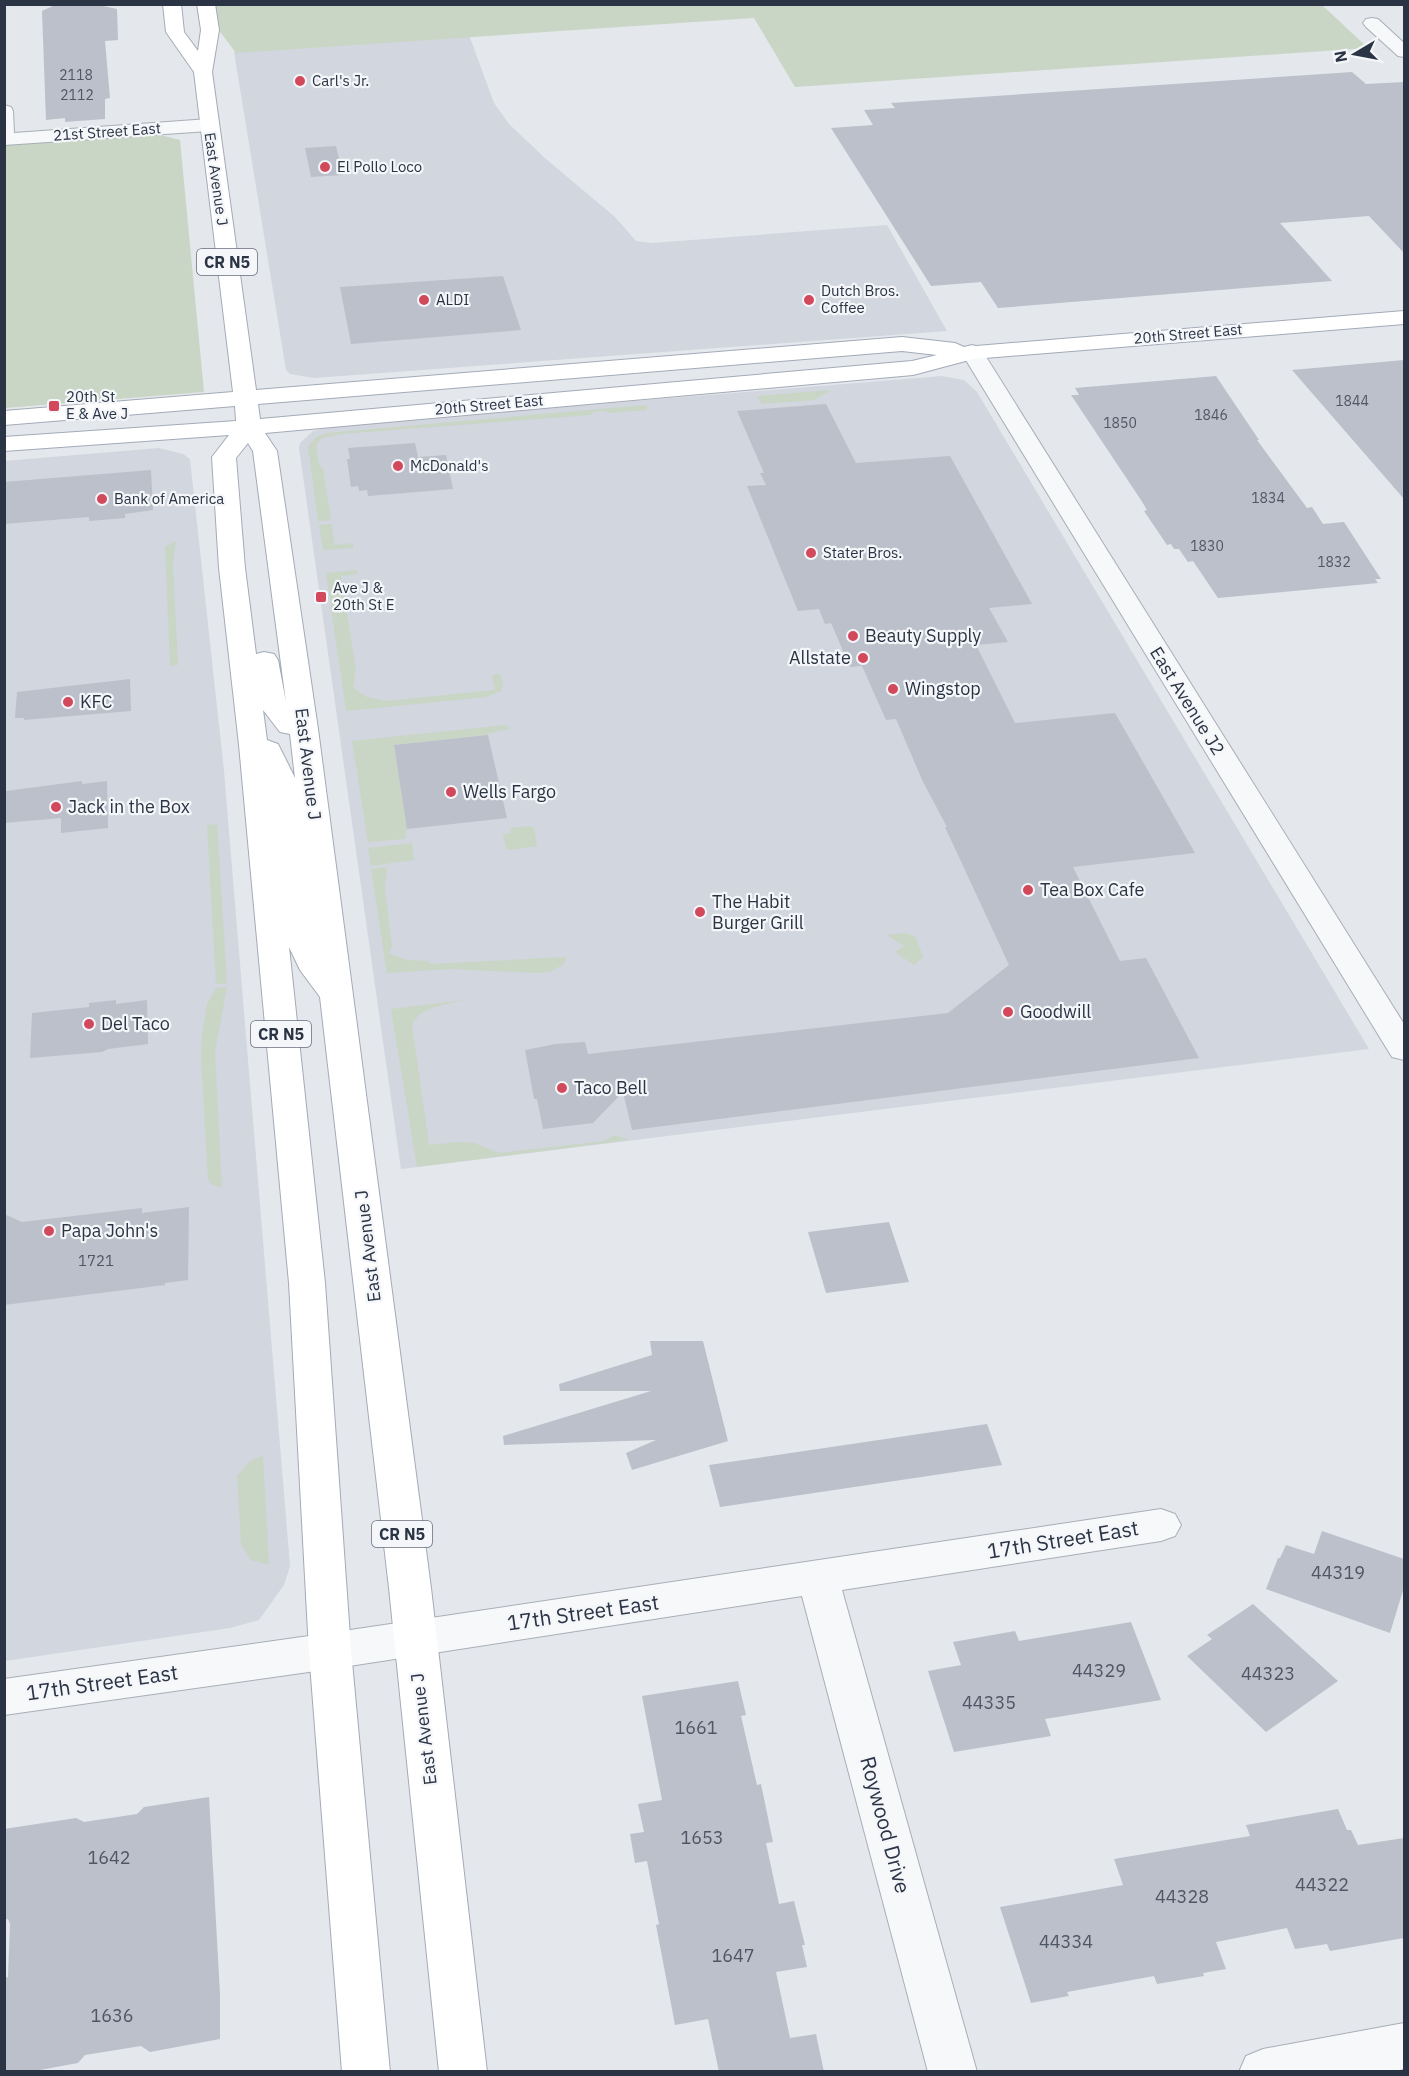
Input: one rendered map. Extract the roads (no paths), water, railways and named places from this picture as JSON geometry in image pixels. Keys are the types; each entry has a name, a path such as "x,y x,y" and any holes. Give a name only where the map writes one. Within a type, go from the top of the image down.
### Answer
{"main road":[{"name":"East Avenue J","path":"172,4 175,32 203,72"},
{"name":"East Avenue J","path":"206,4 210,30 203,72 209,125 247,413 266,451 304,729 410,1587 463,2072"},
{"name":"20th Street East","path":"4,418 247,413 686,387 913,368 972,352 1404,317"},
{"name":"20th Street East","path":"4,444 247,413 845,348 902,344 972,352"},
{"path":"686,387 693,377 709,371 820,360 834,356 845,348"},
{"name":"CR N5","path":"247,413 224,457 234,582 253,745 307,1283 330,1651 366,2072"},
{"path":"234,582 256,617 271,702 290,726 304,729"},
{"path":"253,745 268,750 281,780 304,945 316,970 338,996"}],"street":[{"path":"1394,22 1372,23 1404,52"},
{"path":"4,111 5,139"},
{"name":"21st Street East","path":"5,139 209,125"},
{"name":"East Avenue J2","path":"972,352 1404,1049"},
{"name":"17th Street East","path":"4,1697 330,1651 1161,1525"},
{"name":"Roywood Drive","path":"818,1578 952,2072"},
{"path":"1263,2072 1404,2046"}],"place":[{"name":"Carl's Jr.","path":"300,81"},
{"name":"El Pollo Loco","path":"325,167"},
{"name":"ALDI","path":"424,300"},
{"name":"Dutch Bros. Coffee","path":"809,300"},
{"name":"20th St E & Ave J","path":"54,406"},
{"name":"McDonald's","path":"398,466"},
{"name":"Bank of America","path":"102,499"},
{"name":"Stater Bros.","path":"811,553"},
{"name":"Ave J & 20th St E","path":"321,597"},
{"name":"Beauty Supply","path":"853,636"},
{"name":"Allstate","path":"863,658"},
{"name":"Wingstop","path":"893,689"},
{"name":"KFC","path":"68,702"},
{"name":"Wells Fargo","path":"451,792"},
{"name":"Jack in the Box","path":"56,807"},
{"name":"Tea Box Cafe","path":"1028,890"},
{"name":"The Habit Burger Grill","path":"700,912"},
{"name":"Goodwill","path":"1008,1012"},
{"name":"Del Taco","path":"89,1024"},
{"name":"Taco Bell","path":"562,1088"},
{"name":"Papa John's","path":"49,1231"}]}
